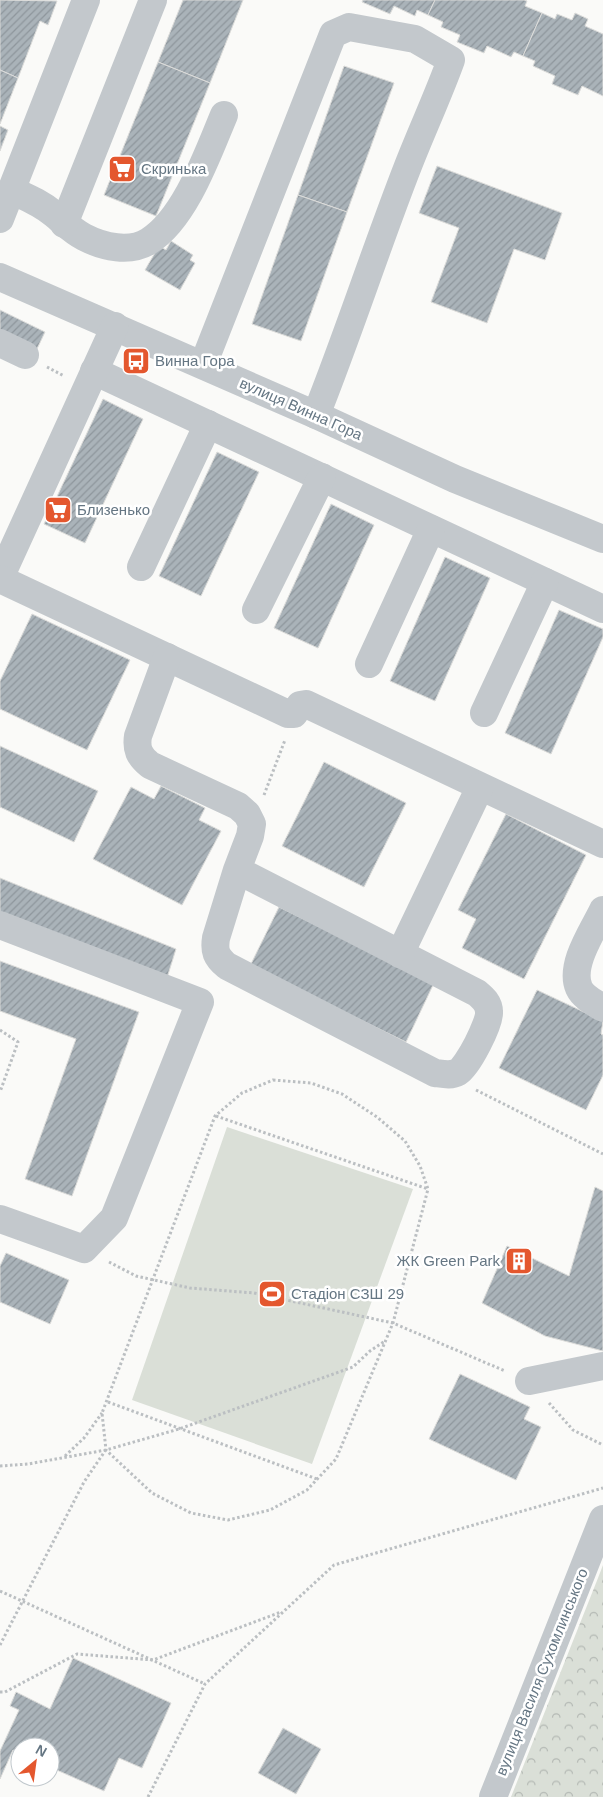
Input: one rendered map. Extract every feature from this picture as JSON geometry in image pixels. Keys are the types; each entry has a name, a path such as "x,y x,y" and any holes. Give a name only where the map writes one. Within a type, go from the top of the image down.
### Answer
{"street":[{"path":"0,219 86,0"},
{"path":"64,224 153,0"},
{"path":"203,365 333,34 349,27 415,39 451,60 439,95 408,164 340,354 316,415"},
{"path":"11,190 44,206 64,224 85,238 118,247 134,247 148,242 162,231 176,214 195,181 224,115"},
{"name":"вулиця Винна Гора","path":"0,277 316,415 456,479 603,539"},
{"path":"115,326 0,578 288,714 294,714 300,705 306,704 603,844"},
{"path":"0,343 25,355"},
{"path":"90,379 208,424 603,609"},
{"path":"140,566 208,424"},
{"path":"256,610 322,478"},
{"path":"368,664 431,529"},
{"path":"484,712 546,582"},
{"path":"167,657 138,736 137,747 141,758 150,765 238,806 247,814 252,824 250,836 237,870 216,938 214,949 218,959 226,966 435,1073 447,1075 458,1072 467,1063 487,1024 490,1012 486,1001 477,993 237,870"},
{"path":"400,954 480,786"},
{"path":"603,910 578,960 576,975 580,990 591,1001 603,1008"},
{"path":"0,925 200,1002 114,1218 84,1249 0,1219"},
{"path":"529,1381 603,1366"},
{"name":"вулиця Василя Сухомлинського","path":"493,1797 603,1519"}],"path":[{"path":"25,355 90,379"},
{"path":"252,824 273,774 294,714"},
{"path":"0,1030 18,1042 0,1092"},
{"path":"447,1075 603,1154"},
{"path":"64,1457 84,1438 108,1402 152,1279 216,1116 242,1093 272,1080 311,1083 342,1094 377,1117 405,1141 420,1166 428,1189 393,1322 336,1459 307,1490 270,1510 228,1520 191,1513 152,1493 106,1450"},
{"path":"216,1116 428,1189"},
{"path":"136,1276 190,1288 254,1293 393,1322 529,1381 573,1430 603,1445"},
{"path":"0,1466 28,1464 106,1450 179,1428 353,1368 370,1351 386,1340"},
{"path":"108,1402 317,1479"},
{"path":"0,1645 84,1482 106,1450 102,1413"},
{"path":"148,1797 204,1684 334,1565 603,1488"},
{"path":"0,1591 204,1684"},
{"path":"0,1692 5,1692 77,1654 152,1660 284,1611"}],"green space":[{"name":"Стадіон СЗШ 29","path":"227,1127 413,1189 312,1464 132,1400"},
{"path":"603,1565 603,1797 511,1797 598,1578"}],"building":[{"path":"0,0 57,1 48,25 40,21 18,78 0,70"},
{"path":"183,0 243,0 210,83 158,62"},
{"path":"363,0 435,0 428,15 417,10 415,16 394,6 390,14 362,2"},
{"path":"435,0 524,0 527,1 525,6 542,13 523,56 514,52 511,57 487,46 484,53 457,42 460,35 441,27 443,22 428,15"},
{"path":"542,13 555,19 557,14 572,20 575,13 588,19 585,26 603,34 603,96 582,86 578,95 552,84 555,76 533,66 535,61 523,56"},
{"path":"158,62 210,83 156,216 104,195"},
{"path":"344,66 394,83 347,212 298,195"},
{"path":"0,70 18,78 0,124"},
{"path":"0,126 8,130 0,151"},
{"path":"437,166 562,213 545,260 514,249 487,323 431,302 459,228 419,213"},
{"path":"298,195 347,212 301,341 252,324"},
{"path":"171,241 193,255 190,260 195,263 180,290 145,270 159,246 166,250"},
{"path":"0,310 45,332 36,351 0,333"},
{"path":"103,399 143,419 85,543 44,524"},
{"path":"217,452 259,472 201,596 159,576"},
{"path":"331,504 374,525 318,648 274,628"},
{"path":"445,557 490,578 435,701 390,681"},
{"path":"559,610 603,629 603,637 551,754 505,733"},
{"path":"32,614 130,660 87,750 0,709 0,681"},
{"path":"0,746 98,791 74,842 0,807"},
{"path":"324,762 406,803 364,887 282,846"},
{"path":"161,786 205,808 199,820 221,831 182,905 93,859 131,787 154,799"},
{"path":"506,814 586,855 524,979 462,948 476,919 458,910"},
{"path":"0,878 176,949 166,981 0,916"},
{"path":"279,907 434,983 406,1042 250,966"},
{"path":"0,961 139,1012 72,1196 25,1179 76,1039 0,1011"},
{"path":"537,990 603,1021 601,1034 603,1035 603,1075 586,1110 499,1068"},
{"name":"ЖК Green Park","path":"595,1187 603,1191 603,1351 545,1336 482,1303 507,1246 569,1276"},
{"path":"6,1253 69,1280 50,1324 0,1302 0,1266"},
{"path":"460,1374 530,1407 524,1419 541,1427 516,1480 429,1439"},
{"path":"73,1658 171,1703 142,1768 119,1758 104,1791 60,1771 60,1737 10,1737 10,1757 0,1779 0,1751 19,1710 10,1706 16,1692 50,1709"},
{"path":"283,1728 321,1749 296,1794 258,1773"}],"place":[{"name":"Скринька","path":"122,169"},
{"name":"Винна Гора","path":"136,361"},
{"name":"Близенько","path":"58,510"},
{"name":"ЖК Green Park","path":"519,1261"},
{"name":"Стадіон СЗШ 29","path":"272,1294"}]}
